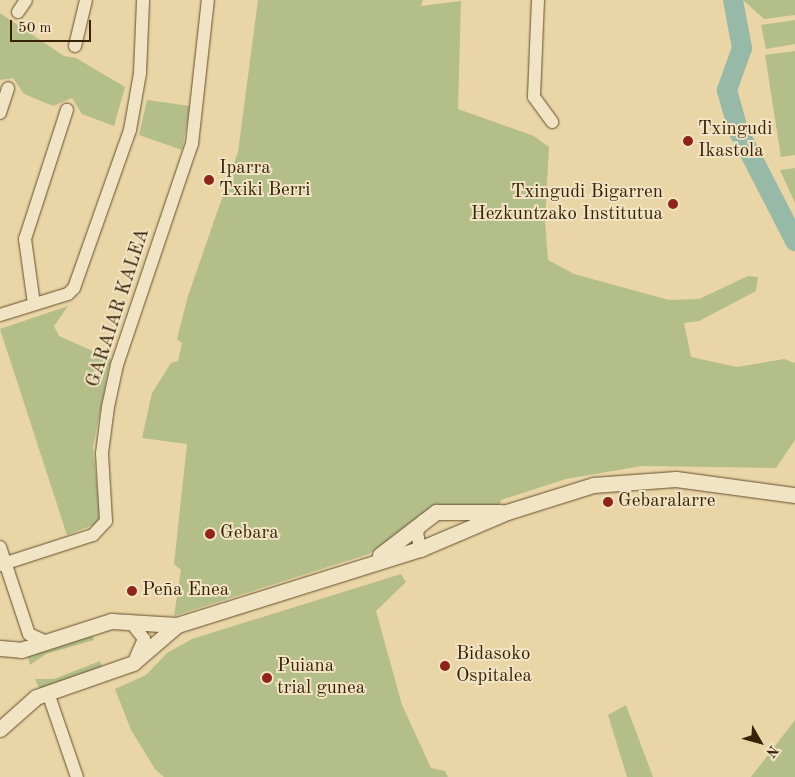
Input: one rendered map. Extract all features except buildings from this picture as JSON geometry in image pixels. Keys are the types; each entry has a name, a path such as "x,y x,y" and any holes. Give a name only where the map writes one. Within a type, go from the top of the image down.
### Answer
{"street":[{"path":"18,12 26,0"},
{"path":"75,46 86,0"},
{"path":"0,315 74,288 130,130 140,73 143,0"},
{"name":"GARAIAR KALEA","path":"3,565 93,534 106,521 102,453 108,407 117,364 192,144 208,0"},
{"path":"538,0 534,97 552,122"},
{"path":"0,113 8,88"},
{"path":"34,304 25,238 67,110"},
{"path":"0,729 14,721 33,699 48,692 127,666 177,625 366,563 420,549 469,531 507,512 592,484 635,479 717,482 795,495"},
{"path":"366,563 426,517 452,511 507,512"},
{"path":"452,511 469,531"},
{"path":"420,549 417,532 426,517"},
{"path":"0,547 3,565 29,634 46,642"},
{"path":"0,648 21,650 103,623 130,620 177,625"},
{"path":"127,666 145,643 130,620"},
{"path":"21,650 29,634"},
{"path":"48,692 77,777"}],"green space":[{"path":"258,0 423,0 421,6 461,1 458,109 534,136 549,147 545,221 548,260 574,274 669,300 699,299 748,276 758,277 756,291 699,321 684,323 691,357 737,367 784,359 795,363 795,440 776,468 642,466 566,479 501,500 499,508 447,506 369,554 174,616 181,570 174,564 187,444 142,438 152,393 171,363 178,361 182,343 177,339 188,296 238,152"},
{"path":"743,0 795,0 795,15 764,19"},
{"path":"0,13 64,56 76,58 125,87 114,126 82,114 72,98 53,106 24,94 13,78 0,80"},
{"path":"795,20 795,44 766,49 761,25"},
{"path":"795,51 795,155 781,157 765,55"},
{"path":"147,100 190,106 182,150 139,135"},
{"path":"795,168 795,203 780,170"},
{"path":"68,306 54,326 59,336 111,359 93,447 100,515 96,524 67,535 0,329"},
{"name":"Puiana trial gunea","path":"401,574 406,582 376,611 402,705 431,768 445,771 448,777 164,777 155,769 131,730 115,689 146,675 167,653 192,639"},
{"path":"91,632 94,640 46,654 30,665 27,654"},
{"path":"100,661 103,669 40,690 35,679 54,679"},
{"path":"626,705 653,777 627,777 608,715"},
{"path":"795,720 795,777 751,777"}],"waterway":[{"path":"733,0 742,48 727,90 738,130 795,241"}],"place":[{"name":"Txingudi Ikastola","path":"688,141"},
{"name":"Iparra Txiki Berri","path":"209,180"},
{"name":"Txingudi Bigarren Hezkuntzako Institutua","path":"673,204"},
{"name":"Gebaralarre","path":"608,502"},
{"name":"Gebara","path":"210,534"},
{"name":"Peña Enea","path":"132,591"},
{"name":"Bidasoko Ospitalea","path":"445,666"},
{"name":"Puiana trial gunea","path":"267,678"}]}
